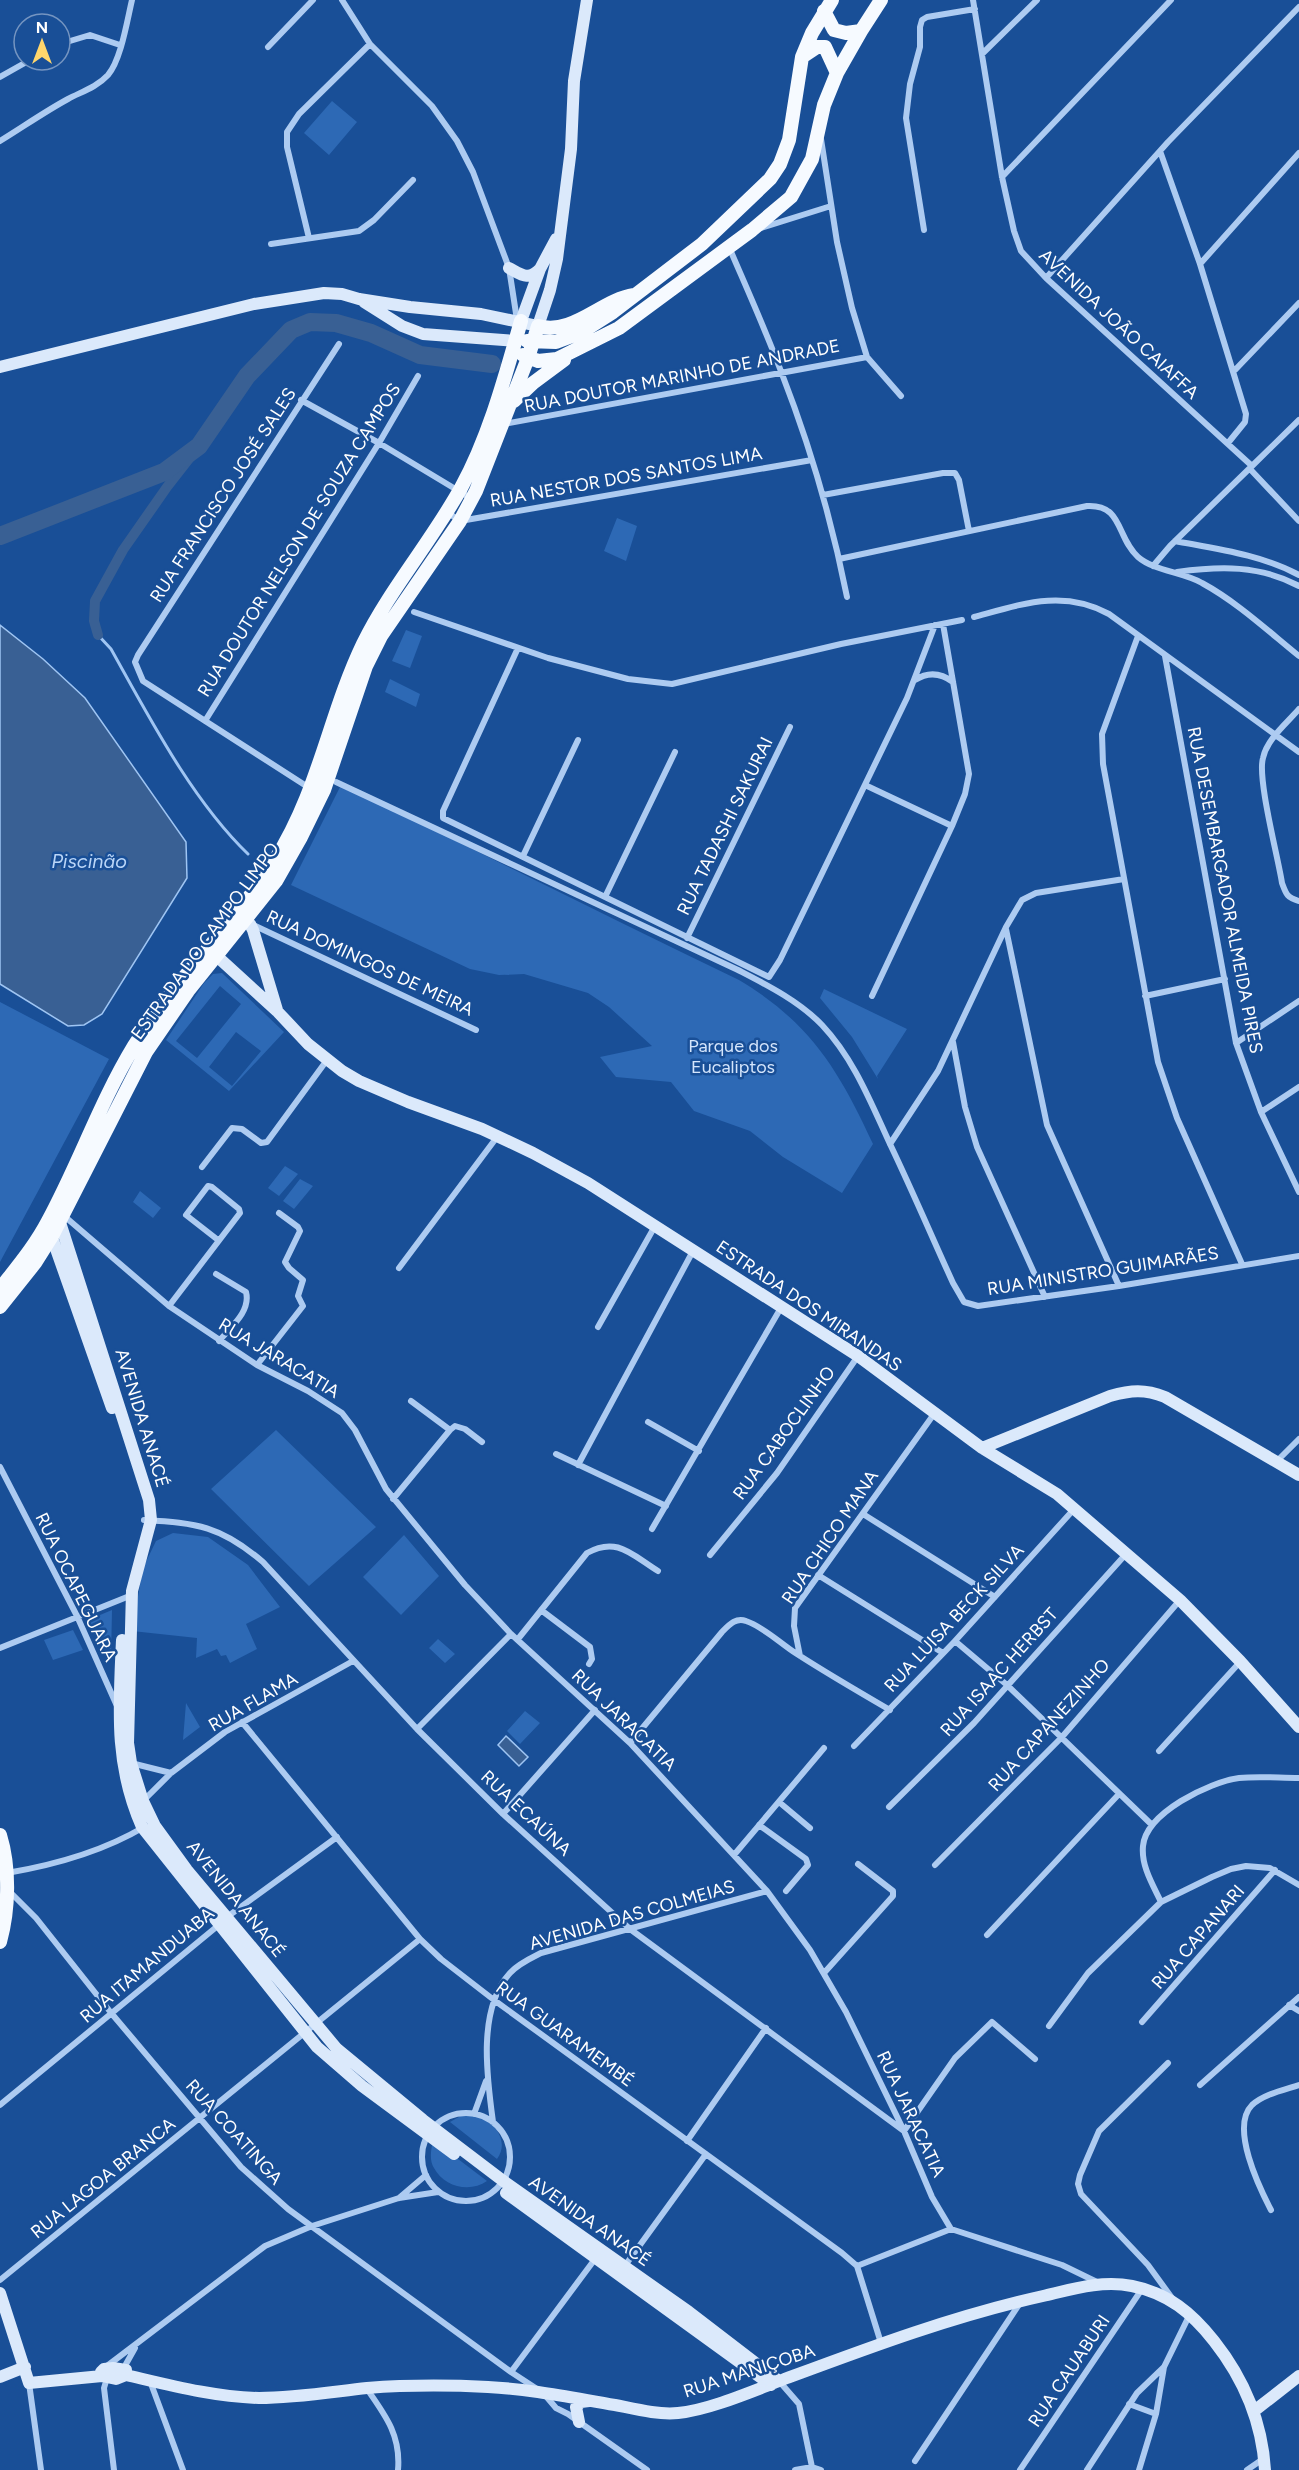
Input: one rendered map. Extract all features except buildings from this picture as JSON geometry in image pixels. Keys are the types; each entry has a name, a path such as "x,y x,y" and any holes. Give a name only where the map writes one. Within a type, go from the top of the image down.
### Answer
{"main road":[{"path":"510,405 533,383 573,353 619,328 729,248 791,197 812,159 824,105 837,73 881,0"},
{"path":"828,6 834,30 846,33 861,31"},
{"path":"515,343 556,342 574,336 613,312 702,244 770,179 780,164 789,140 802,57 812,33 828,6"},
{"path":"802,57 817,47 823,46 829,51 837,73"},
{"path":"538,326 555,329 568,325 613,300 634,295"},
{"name":"ESTRADA DO CAMPO LIMPO","path":"244,919 256,890 278,856 311,789 362,646 375,622 447,512 473,466 515,343 519,321"},
{"name":"ESTRADA DO CAMPO LIMPO","path":"0,1307 35,1263 52,1236 56,1216 106,1096 138,1041 281,874 316,808 366,666 381,636 472,499 489,462 538,326"},
{"path":"515,343 528,358 547,362 573,353"},
{"name":"ESTRADA DO CAMPO LIMPO","path":"0,1289 56,1216"},
{"path":"0,1835 6,1874 6,1903 0,1942"}],"street":[{"path":"0,141 67,99 98,84 113,66 132,0"},
{"path":"268,48 313,0"},
{"path":"342,0 370,44 432,106 448,126 473,172 509,268 519,321"},
{"path":"0,367 273,300 333,293 410,307 481,314 538,326 550,290 561,231 571,149 574,81 587,0"},
{"name":"AVENIDA JOÃO CAIAFFA","path":"973,0 1002,177 1018,244 1028,260 1217,436 1228,443 1299,521"},
{"path":"982,54 1037,0"},
{"path":"1002,177 1172,0"},
{"path":"1046,278 1160,151 1299,5 1295,0"},
{"path":"924,230 906,118 910,84 920,47 920,27 922,20 927,17 975,9"},
{"path":"72,38 90,35 120,45"},
{"path":"309,238 287,147 287,132 299,114 370,44"},
{"path":"820,130 831,206 852,308 867,357 901,396"},
{"path":"1160,151 1200,264 1234,370 1246,418 1242,427 1228,443"},
{"path":"1200,264 1299,153"},
{"path":"271,244 349,234 366,227 413,180"},
{"path":"752,230 831,206"},
{"path":"519,321 540,269 561,231"},
{"path":"729,248 782,374 812,460 823,495 847,597"},
{"path":"509,268 524,277 530,277 540,269"},
{"path":"359,299 402,326 423,334 515,343"},
{"path":"1234,370 1299,303"},
{"path":"402,326 400,311 410,307"},
{"name":"RUA FRANCISCO JOSÉ SALES","path":"205,721 143,681 135,662 339,344"},
{"name":"RUA DOUTOR MARINHO DE ANDRADE","path":"503,424 867,357"},
{"name":"RUA DOUTOR NELSON DE SOUZA CAMPOS","path":"205,721 379,443 418,376"},
{"path":"301,400 379,443 472,499"},
{"path":"1153,566 1175,541 1299,420"},
{"name":"RUA NESTOR DOS SANTOS LIMA","path":"460,520 812,460"},
{"path":"823,495 943,473 955,473 959,480 969,531"},
{"path":"839,559 1087,506 1101,506 1113,515 1130,548 1144,562 1177,572 1202,583 1299,656"},
{"path":"447,512 460,520"},
{"path":"1175,541 1248,556 1299,575"},
{"path":"1177,572 1215,567 1254,570 1272,574 1299,586"},
{"path":"974,617 1058,599 1095,606 1299,752"},
{"path":"414,612 518,648 628,679 672,684 841,644 962,620"},
{"path":"872,996 952,826 965,794 969,774 943,624"},
{"path":"518,648 442,816 444,820 770,976 914,681 935,625"},
{"path":"1138,636 1113,700 1101,741 1103,764 1158,1062 1177,1118 1242,1264"},
{"name":"RUA DESEMBARGADOR ALMEIDA PIRES","path":"1165,656 1236,1043 1261,1112 1296,1176 1299,1192"},
{"path":"914,681 921,676 933,674 946,677 953,682"},
{"path":"1299,709 1275,736 1262,758 1262,776 1282,883 1290,899 1299,901"},
{"path":"205,721 311,789"},
{"name":"RUA TADASHI SAKURAI","path":"687,938 789,727"},
{"path":"523,856 578,740"},
{"path":"605,897 675,752"},
{"name":"RUA MINISTRO GUIMARÃES","path":"336,782 738,970 796,1003 822,1025 847,1059 877,1113 952,1283 964,1302 978,1306 1045,1297 1299,1256"},
{"path":"865,785 952,826"},
{"path":"890,1144 938,1071 1018,906 1028,896 1124,879"},
{"name":"ESTRADA DOS MIRANDAS","path":"244,919 277,1011"},
{"name":"RUA DOMINGOS DE MEIRA","path":"244,919 476,1030"},
{"path":"1006,927 1047,1125 1119,1286"},
{"name":"ESTRADA DOS MIRANDAS","path":"212,952 277,1011 296,1032 327,1059 359,1082 461,1120 562,1168 858,1356 982,1448 1030,1476 1075,1508 1180,1600 1240,1661 1299,1727"},
{"path":"1145,996 1225,979"},
{"path":"1236,1043 1299,1001"},
{"path":"953,1042 965,1107 976,1147 1045,1297"},
{"path":"202,1167 232,1128 242,1129 261,1143 267,1142 327,1059"},
{"path":"1261,1112 1299,1087"},
{"path":"399,1268 498,1137"},
{"path":"169,1306 240,1211 208,1186 186,1215 218,1240"},
{"path":"257,1365 303,1305 298,1296 303,1280 285,1262 300,1231 279,1213"},
{"name":"RUA JARACATIA","path":"56,1216 169,1306 219,1341 257,1365 308,1391 342,1413 355,1430 374,1470 393,1498 465,1584 511,1634 630,1743 767,1891 788,1917 846,2012 904,2131 932,2197 951,2229"},
{"name":"AVENIDA ANACÉ","path":"56,1216 139,1483"},
{"path":"598,1327 656,1226"},
{"name":"AVENIDA ANACÉ","path":"52,1236 139,1483 149,1500 147,1520 128,1596 122,1760 134,1808 187,1870 305,2033 337,2066 790,2394 799,2404 812,2467"},
{"path":"578,1465 694,1250"},
{"path":"216,1274 246,1292 248,1299 248,1305 240,1317 219,1341"},
{"path":"652,1529 782,1306"},
{"name":"RUA CABOCLINHO","path":"710,1555 777,1473 858,1356"},
{"path":"982,1448 1110,1396 1143,1390 1165,1397 1299,1475"},
{"path":"411,1401 450,1430"},
{"name":"RUA CHICO MANA","path":"800,1656 794,1613 818,1575 934,1414"},
{"path":"648,1422 699,1451"},
{"path":"393,1498 455,1426 482,1442"},
{"path":"1275,1462 1299,1439"},
{"path":"556,1454 666,1506"},
{"name":"RUA OCAPEGUARA","path":"0,1467 124,1713"},
{"name":"RUA LUISA BECK SILVA","path":"854,1746 955,1641 1075,1508"},
{"path":"863,1514 995,1597"},
{"name":"RUA ECAÚNA","path":"147,1520 196,1524 216,1530 245,1546 263,1562 417,1729 503,1814 630,1929 904,2131"},
{"path":"518,1639 587,1553 594,1549 609,1545 618,1546 658,1572"},
{"name":"RUA ISAAC HERBST","path":"889,1807 949,1749 1127,1554"},
{"path":"818,1575 943,1653"},
{"path":"0,1648 128,1596"},
{"name":"RUA CAPANEZINHO","path":"935,1865 1062,1737 1180,1600"},
{"path":"541,1610 590,1647 592,1659 589,1664"},
{"path":"630,1743 722,1632 734,1621 745,1620 890,1710"},
{"path":"417,1729 511,1634"},
{"path":"955,1641 1007,1685 1151,1824"},
{"name":"RUA FLAMA","path":"143,1801 171,1773 242,1722 353,1661"},
{"path":"1159,1751 1240,1661"},
{"path":"503,1814 595,1710"},
{"name":"AVENIDA ANACÉ","path":"124,1713 131,1763 143,1801 147,1824"},
{"name":"RUA GUARAMEMBÉ","path":"242,1722 420,1939 441,1959 857,2266"},
{"path":"734,1855 824,1748"},
{"path":"131,1763 171,1773"},
{"path":"1161,1902 1145,1868 1143,1854 1143,1844 1151,1824 1195,1794 1215,1785 1255,1777 1299,1778"},
{"path":"987,1935 1119,1794"},
{"path":"779,1802 810,1828"},
{"path":"6,1874 48,1865 90,1852 126,1837 147,1824"},
{"path":"759,1825 806,1859 808,1865 786,1891"},
{"name":"RUA ITAMANDUABA","path":"0,2105 223,1921 337,1837"},
{"path":"824,1973 893,1896 893,1891 858,1864"},
{"path":"1049,2026 1088,1973 1161,1902 1231,1869 1256,1866 1275,1870 1299,1885"},
{"name":"RUA CAPANARI","path":"1142,2022 1275,1870"},
{"name":"RUA COATINGA","path":"6,1889 36,1918 112,2014 260,2186 511,2372 543,2393 556,2408 647,2470"},
{"name":"AVENIDA DAS COLMEIAS","path":"493,2122 487,2077 488,2034 494,2000 510,1973 541,1953 767,1891"},
{"name":"AVENIDA ANACÉ","path":"223,1921 337,2049 431,2132"},
{"name":"RUA LAGOA BRANCA","path":"0,2280 420,1939"},
{"path":"1200,2085 1299,1997"},
{"path":"1289,2005 1299,2011"},
{"path":"904,2131 955,2058 992,2022 1035,2059"},
{"path":"687,2141 766,2028"},
{"path":"1168,2063 1110,2118 1095,2139 1078,2184 1081,2194 1148,2265 1175,2302"},
{"name":"AVENIDA DAS COLMEIAS","path":"474,2114 487,2077"},
{"path":"1271,2210 1257,2183 1252,2166 1246,2138 1245,2116 1254,2103 1262,2098 1299,2085"},
{"path":"0,2097 8,2098"},
{"path":"474,2114 493,2122 503,2132 510,2158 507,2172 490,2193 478,2199 451,2198 438,2192 426,2175 422,2156 431,2132 441,2121 454,2115 474,2114"},
{"path":"621,2271 706,2154"},
{"path":"399,2198 426,2175"},
{"name":"AVENIDA ANACÉ","path":"500,2183 595,2259 621,2271"},
{"path":"114,2470 104,2375 114,2359 137,2344 264,2246 312,2226 399,2198 438,2192"},
{"path":"881,2344 857,2266 951,2229 1062,2265 1099,2283"},
{"path":"509,2389 511,2372 595,2259"},
{"name":"RUA MANIÇOBA","path":"126,2373 150,2381 221,2395 259,2398 367,2388 445,2385 543,2393 636,2409 678,2413 775,2383 917,2329 1022,2300 1099,2283 1128,2285 1142,2288 1175,2302 1190,2313 1227,2358 1254,2411 1264,2464"},
{"name":"RUA CAUABURI","path":"1020,2470 1142,2288"},
{"path":"0,2293 29,2383 41,2470"},
{"path":"915,2461 1022,2300"},
{"path":"1139,2470 1156,2414 1164,2367 1190,2313"},
{"path":"29,2383 104,2375 123,2378 126,2373 126,2364 137,2344"},
{"path":"0,2377 25,2367"},
{"path":"1087,2470 1130,2403 1147,2381 1164,2367"},
{"path":"1254,2411 1299,2376"},
{"path":"150,2381 183,2470"},
{"path":"367,2388 396,2436 399,2450 398,2470"},
{"path":"561,2396 563,2406 573,2418"},
{"path":"573,2418 576,2407 581,2402 591,2401"},
{"path":"1130,2403 1156,2414"},
{"path":"1247,2470 1264,2464"},
{"path":"795,2470 812,2467 821,2470"}],"green space":[{"path":"332,101 357,122 329,155 304,133"},
{"path":"617,518 637,526 626,561 604,551"},
{"path":"406,630 422,636 410,668 392,661"},
{"path":"390,679 420,694 416,707 385,692"},
{"name":"Parque dos Eucaliptos","path":"341,785 739,980 764,996 804,1032 835,1071 873,1144 842,1193 783,1157 750,1131 694,1111 671,1082 616,1077 600,1057 652,1046 609,1007 588,993 524,974 499,975 470,969 291,885"},
{"path":"222,973 284,1032 229,1091 166,1040 204,983 213,974","holes":["220,986 241,1004 197,1058 176,1041","236,1032 261,1051 232,1086 209,1067"]},
{"path":"824,989 907,1029 877,1076 878,1079 852,1037 820,998"},
{"path":"0,1002 109,1059 0,1262"},
{"path":"285,1166 298,1174 279,1196 268,1188"},
{"path":"300,1179 313,1186 294,1209 283,1201"},
{"path":"140,1191 161,1208 153,1218 133,1202"},
{"path":"276,1430 376,1527 309,1586 211,1489"},
{"path":"173,1533 208,1537 248,1565 280,1607 246,1624 257,1649 230,1663 226,1655 221,1656 217,1649 196,1658 197,1638 132,1631 143,1568 156,1541"},
{"path":"404,1535 439,1576 401,1615 363,1577"},
{"path":"112,1610 111,1658 109,1659 88,1620"},
{"path":"73,1630 83,1650 53,1660 44,1640"},
{"path":"438,1639 455,1654 445,1663 429,1648"},
{"path":"186,1703 200,1727 183,1740"},
{"path":"525,1711 540,1723 520,1744 507,1731"},
{"path":"464,2114 481,2117 495,2128 502,2142 497,2159 450,2122"},
{"path":"433,2140 487,2181 473,2187 465,2187 444,2180 438,2175 431,2162"}],"water":[{"name":"Piscinão","path":"0,625 43,659 85,698 186,842 187,878 102,1014 84,1025 68,1026 0,984"},
{"path":"506,1736 528,1757 519,1766 498,1745"}],"waterway":[{"path":"0,536 164,472 199,446 247,376 291,330 310,322 336,323 371,333 420,355 492,364"},
{"path":"98,635 94,621 95,601 123,550 199,446"},
{"path":"98,635 111,649 156,730 190,783 208,809 248,854"}]}
